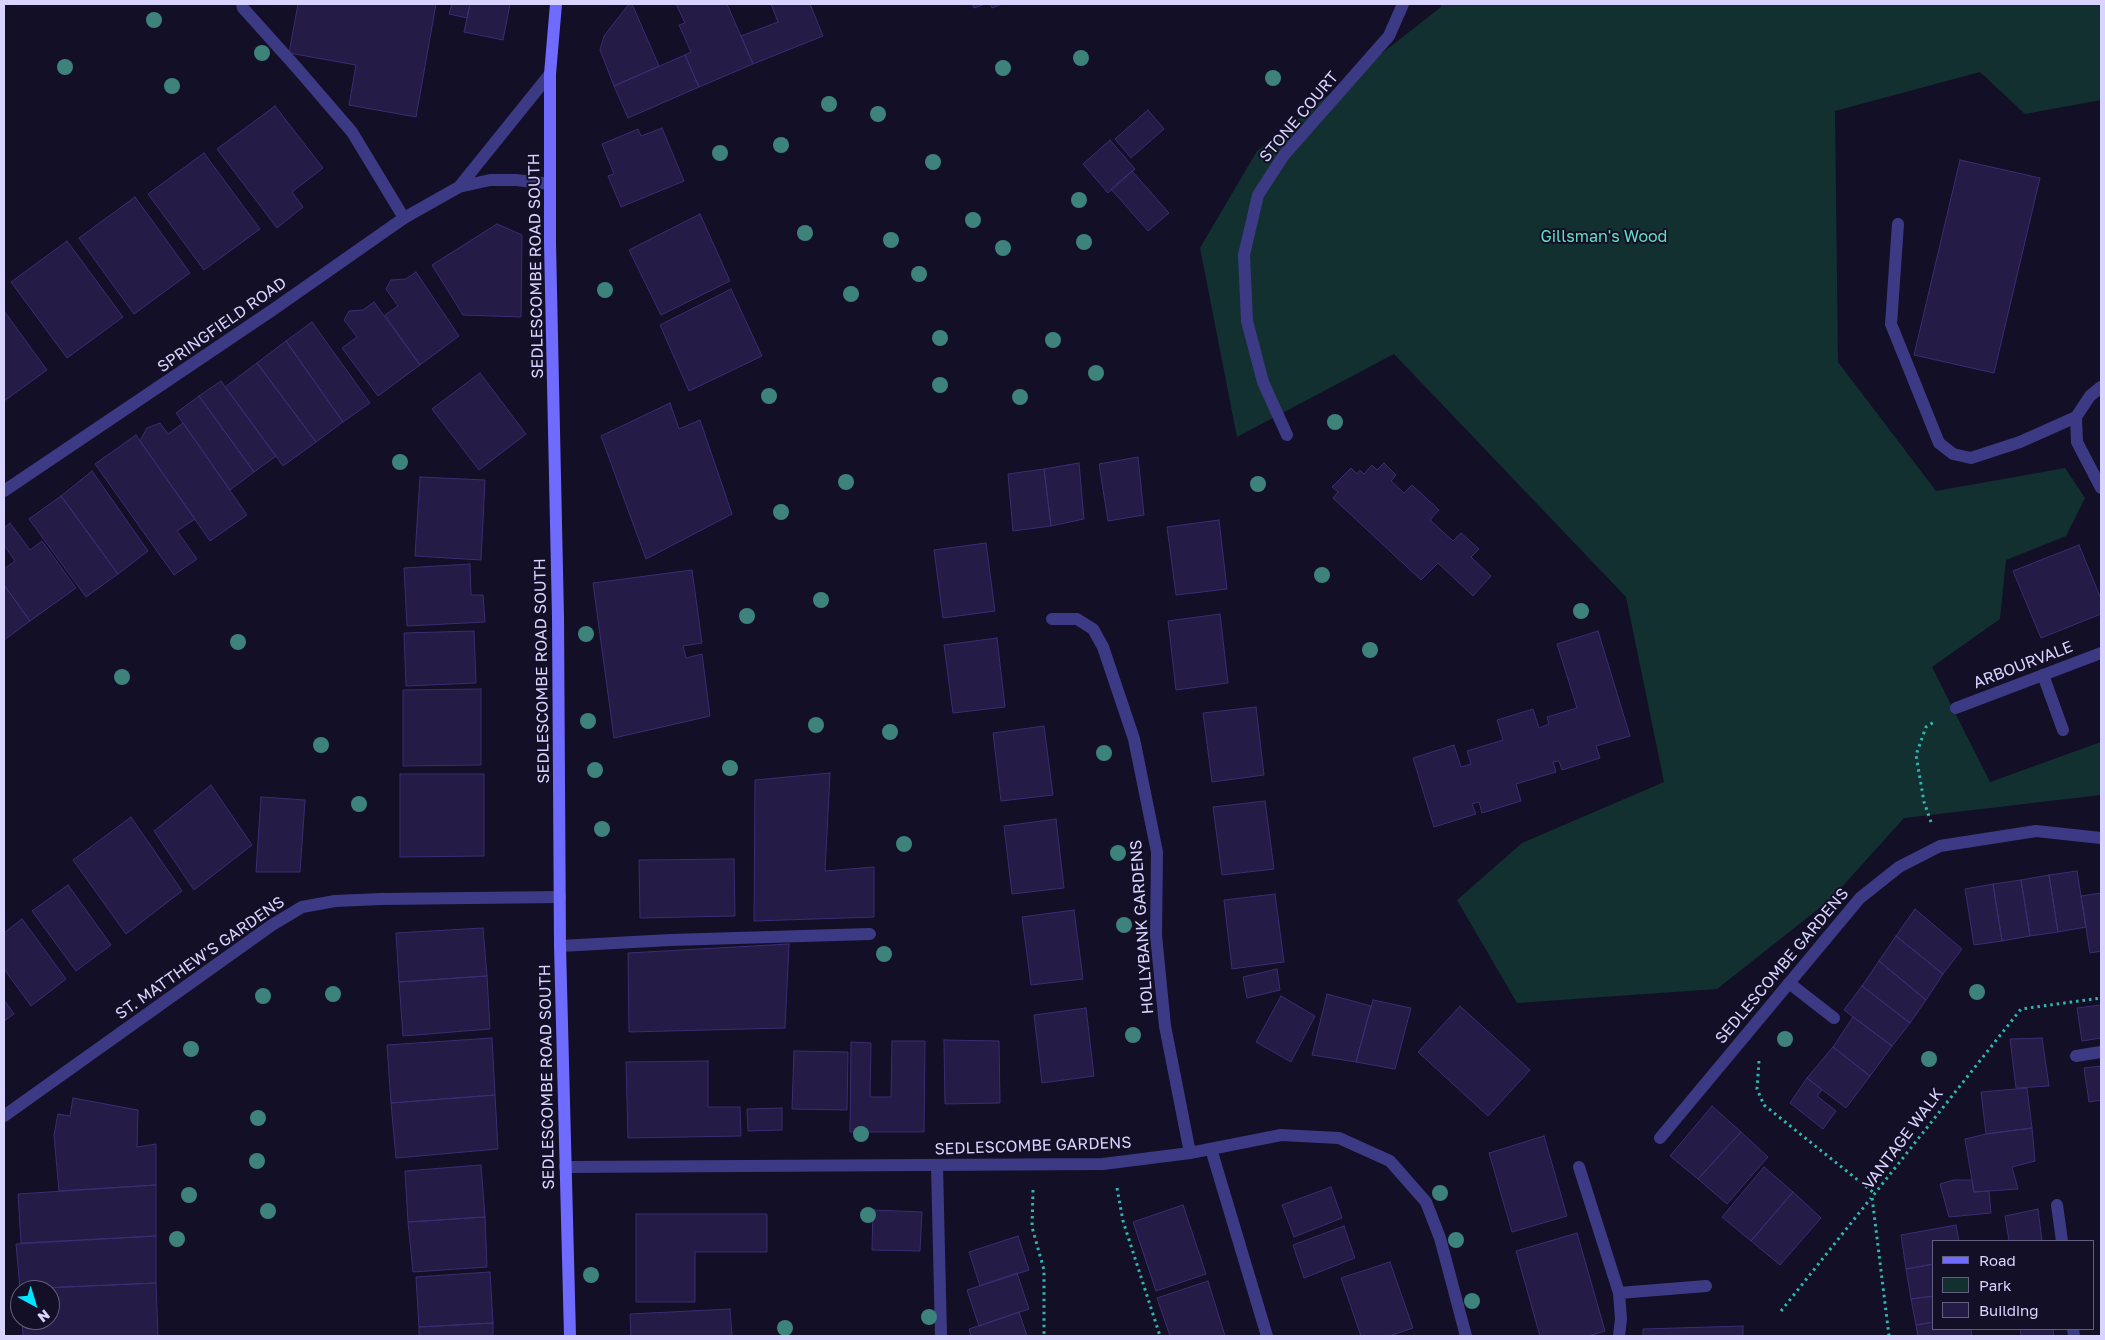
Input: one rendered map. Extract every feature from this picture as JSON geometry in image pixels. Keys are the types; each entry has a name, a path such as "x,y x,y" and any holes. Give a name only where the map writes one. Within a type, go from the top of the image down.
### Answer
{"street":[{"path":"242,4 243,8 352,132 404,218"},
{"name":"STONE COURT","path":"1287,435 1263,382 1247,321 1244,255 1258,195 1284,155 1389,36 1404,4"},
{"name":"SEDLESCOMBE ROAD SOUTH","path":"558,5 550,74 550,253 558,617 560,946 570,1336"},
{"name":"SPRINGFIELD ROAD","path":"459,187 550,74"},
{"name":"SPRINGFIELD ROAD","path":"4,491 259,320 404,218 459,187 490,180 516,180 550,184"},
{"path":"1898,224 1891,324 1939,443 1953,454 1971,458 2020,442 2076,416 2090,396 2101,387"},
{"path":"2076,416 2077,442 2101,488"},
{"name":"HOLLYBANK GARDENS","path":"1052,618 1077,619 1093,630 1103,647 1134,739 1156,852 1156,935 1165,1026 1190,1153"},
{"name":"ARBOURVALE","path":"1956,708 2101,653"},
{"path":"2043,675 2063,730"},
{"name":"SEDLESCOMBE GARDENS","path":"1660,1138 1860,898 1899,867 1940,846 2036,831 2101,838"},
{"name":"ST. MATTHEW'S GARDENS","path":"4,1116 272,925 302,907 335,901 381,899 560,897"},
{"path":"560,946 670,940 870,934"},
{"path":"1789,983 1834,1018"},
{"path":"2076,1056 2101,1052"},
{"name":"SEDLESCOMBE GARDENS","path":"565,1167 937,1166 1112,1163 1190,1153 1281,1135 1339,1138 1390,1161 1426,1202 1440,1238 1466,1336"},
{"path":"1211,1149 1267,1336"},
{"path":"937,1166 941,1336"},
{"path":"1579,1167 1620,1293 1621,1319 1619,1336"},
{"path":"2057,1205 2062,1240"},
{"path":"1620,1293 1706,1286"}],"path":[{"path":"1940,846 1924,802 1916,756 1926,727 1956,708"},
{"name":"VANTAGE WALK","path":"1889,1336 1872,1197 1874,1193 2021,1009 2101,998"},
{"path":"1760,1053 1757,1089 1764,1105 1874,1193"},
{"path":"1112,1163 1123,1221 1160,1336"},
{"path":"1034,1165 1032,1228 1044,1270 1044,1336"},
{"path":"1781,1311 1872,1197"}],"green space":[{"name":"Gillsman's Wood","path":"1441,4 2101,4 2101,100 2025,114 1980,72 1835,111 1838,362 1936,491 2065,468 2085,498 2066,536 2006,560 2000,619 1932,667 1990,782 2101,742 2101,795 1904,818 1831,899 1717,989 1517,1003 1457,900 1522,843 1664,782 1626,597 1394,354 1237,437 1200,248 1257,151 1441,7"}],"building":[{"path":"298,4 436,4 416,117 349,105 356,65 289,53"},
{"path":"452,4 470,4 467,18 449,14"},
{"path":"470,4 510,4 503,40 464,32"},
{"path":"629,4 632,4 659,66 614,86 600,50 604,36"},
{"path":"676,4 727,4 753,64 699,87 685,55 691,52 679,25 685,23"},
{"path":"771,4 810,4 823,36 753,64 741,36 778,22"},
{"path":"972,4 985,4 974,8"},
{"path":"990,4 1002,4 992,8"},
{"path":"685,55 699,87 628,118 614,86"},
{"path":"275,106 323,168 292,192 303,207 277,228 217,149"},
{"path":"1148,110 1164,129 1131,158 1115,139"},
{"path":"662,128 684,181 621,207 608,176 614,174 602,144 638,129 641,136"},
{"path":"1110,140 1135,169 1108,193 1083,164"},
{"path":"204,153 260,229 204,270 148,194"},
{"path":"1960,160 2040,178 1994,373 1914,355"},
{"path":"1132,171 1169,213 1148,231 1111,189"},
{"path":"135,197 190,273 134,314 79,238"},
{"path":"700,214 730,281 661,315 629,250"},
{"path":"497,224 522,235 521,317 463,315 432,265"},
{"path":"67,241 123,317 67,358 11,282"},
{"path":"416,272 459,336 420,365 385,315 398,306 386,289 391,280 406,279"},
{"path":"731,289 762,356 689,391 660,325"},
{"path":"374,302 420,365 378,396 342,348 357,337 344,320 349,311 363,310"},
{"path":"4,311 47,370 4,401"},
{"path":"312,322 370,403 343,422 286,341"},
{"path":"286,341 343,422 316,442 257,363"},
{"path":"257,363 316,442 283,466 225,387"},
{"path":"480,373 526,434 479,470 432,409"},
{"path":"221,381 276,456 254,472 199,396"},
{"path":"199,396 254,472 230,490 176,413"},
{"path":"670,403 679,429 700,420 732,514 646,559 601,436"},
{"path":"160,423 168,434 183,423 247,515 210,541 140,441 147,428"},
{"path":"136,435 195,519 177,531 197,559 174,575 95,464"},
{"path":"1138,457 1144,515 1108,521 1099,464"},
{"path":"1079,463 1084,519 1051,526 1044,469"},
{"path":"1384,463 1396,475 1391,481 1404,493 1412,485 1439,510 1430,520 1453,541 1461,533 1479,549 1471,557 1491,576 1473,596 1438,563 1421,580 1333,498 1338,492 1332,487 1351,468 1357,474 1360,470 1364,474 1372,465 1377,470"},
{"path":"1044,469 1051,526 1013,531 1008,474"},
{"path":"92,471 148,551 118,574 61,496"},
{"path":"420,477 485,480 481,560 415,556"},
{"path":"61,496 118,574 86,597 29,519"},
{"path":"1219,520 1227,589 1176,595 1167,527"},
{"path":"10,523 30,550 42,541 76,588 30,621 4,585 4,569 15,561 4,545 4,528"},
{"path":"986,543 995,611 943,618 934,550"},
{"path":"2079,545 2101,599 2101,614 2041,638 2013,571"},
{"path":"470,564 471,595 483,595 485,622 407,626 404,568"},
{"path":"692,570 702,643 683,646 686,658 702,654 710,716 614,738 593,583"},
{"path":"4,585 30,621 4,640"},
{"path":"1220,614 1228,683 1176,690 1168,621"},
{"path":"474,631 476,683 406,686 404,633"},
{"path":"1598,631 1630,736 1596,746 1600,758 1562,770 1559,761 1553,762 1556,772 1516,784 1521,801 1482,813 1479,802 1472,804 1476,814 1434,827 1413,758 1454,745 1461,767 1471,764 1467,751 1503,740 1497,720 1533,709 1539,728 1549,724 1547,717 1577,708 1557,644"},
{"path":"997,638 1005,707 953,713 944,645"},
{"path":"481,689 481,765 403,766 403,690"},
{"path":"1256,707 1264,775 1212,782 1203,713"},
{"path":"1044,726 1053,795 1001,801 993,733"},
{"path":"830,773 825,871 874,867 874,917 754,921 755,780"},
{"path":"400,774 484,774 484,856 400,857"},
{"path":"211,785 252,845 194,890 154,831"},
{"path":"261,797 305,800 300,872 256,872"},
{"path":"1265,801 1274,869 1222,875 1213,807"},
{"path":"131,817 182,891 126,934 73,860"},
{"path":"1056,819 1064,888 1012,894 1004,826"},
{"path":"734,859 735,916 640,918 639,860"},
{"path":"2077,871 2086,927 2058,932 2049,875"},
{"path":"2049,875 2058,932 2030,936 2021,880"},
{"path":"2021,880 2030,936 2002,941 1993,884"},
{"path":"1993,884 2002,941 1974,945 1965,889"},
{"path":"68,885 111,945 76,971 32,911"},
{"path":"2101,893 2101,951 2090,953 2081,896"},
{"path":"1275,894 1284,962 1232,969 1224,900"},
{"path":"1915,909 1962,949 1943,974 1896,936"},
{"path":"1074,910 1083,979 1031,985 1022,917"},
{"path":"22,919 66,979 31,1006 4,969 4,933"},
{"path":"483,928 487,976 399,982 396,933"},
{"path":"1896,936 1943,974 1926,1000 1879,961"},
{"path":"789,944 785,1028 629,1032 628,953"},
{"path":"1879,961 1926,1000 1910,1023 1862,986"},
{"path":"1277,969 1280,990 1247,998 1243,977"},
{"path":"487,976 490,1029 403,1036 399,982"},
{"path":"1862,986 1910,1023 1892,1046 1844,1010"},
{"path":"1327,994 1371,1006 1356,1062 1312,1055"},
{"path":"1281,996 1315,1016 1291,1062 1256,1042"},
{"path":"4,1000 14,1014 4,1021"},
{"path":"1373,1000 1411,1008 1395,1069 1356,1062"},
{"path":"2101,1005 2101,1038 2082,1041 2077,1008"},
{"path":"1460,1006 1530,1070 1488,1116 1418,1052"},
{"path":"1086,1008 1094,1076 1042,1083 1034,1015"},
{"path":"1853,1017 1892,1046 1870,1076 1833,1047"},
{"path":"492,1038 495,1095 391,1103 387,1045"},
{"path":"2042,1038 2049,1086 2016,1088 2010,1039"},
{"path":"944,1040 999,1041 1000,1103 945,1104"},
{"path":"892,1041 925,1041 924,1132 850,1132 851,1042 871,1043 870,1097 891,1097"},
{"path":"1833,1047 1870,1076 1846,1108 1807,1078"},
{"path":"794,1051 848,1052 847,1110 792,1109"},
{"path":"708,1061 708,1107 740,1107 741,1136 628,1138 626,1062"},
{"path":"2101,1066 2101,1100 2089,1102 2084,1068"},
{"path":"1807,1078 1822,1090 1817,1096 1836,1111 1823,1129 1790,1103"},
{"path":"2027,1088 2032,1128 1986,1134 1981,1092"},
{"path":"495,1095 498,1149 396,1158 391,1103"},
{"path":"73,1098 138,1110 137,1147 156,1144 156,1185 59,1191 54,1135 58,1114 70,1116"},
{"path":"1712,1106 1741,1132 1698,1179 1670,1156"},
{"path":"782,1108 782,1130 748,1131 747,1109"},
{"path":"2032,1128 2035,1161 2012,1167 2018,1189 1974,1192 1965,1139 1986,1134"},
{"path":"1741,1132 1768,1157 1727,1204 1698,1179"},
{"path":"1544,1136 1567,1216 1512,1232 1489,1153"},
{"path":"481,1165 485,1217 408,1222 405,1171"},
{"path":"1764,1167 1793,1192 1751,1241 1722,1217"},
{"path":"1954,1180 1972,1180 1974,1192 1989,1191 1991,1213 1949,1217 1940,1184"},
{"path":"156,1185 156,1236 21,1243 18,1194"},
{"path":"1331,1187 1342,1218 1294,1237 1282,1205"},
{"path":"1793,1192 1821,1218 1780,1265 1751,1241"},
{"path":"1183,1205 1206,1274 1156,1291 1133,1222"},
{"path":"2038,1209 2042,1240 2009,1240 2005,1216"},
{"path":"873,1210 922,1212 920,1251 872,1250"},
{"path":"636,1214 767,1214 767,1252 695,1252 695,1302 636,1302"},
{"path":"485,1217 487,1267 413,1272 408,1222"},
{"path":"1956,1225 1959,1240 1932,1240 1932,1264 1906,1269 1901,1235"},
{"path":"1344,1226 1355,1258 1304,1278 1293,1245"},
{"path":"1577,1233 1605,1331 1588,1336 1540,1336 1516,1251"},
{"path":"156,1236 156,1283 60,1287 60,1280 19,1280 16,1244"},
{"path":"1018,1236 1029,1270 980,1286 969,1252"},
{"path":"1390,1262 1413,1328 1389,1336 1361,1336 1341,1278"},
{"path":"1932,1264 1932,1296 1911,1299 1906,1269"},
{"path":"490,1272 493,1323 419,1327 416,1277"},
{"path":"1017,1273 1029,1309 979,1326 967,1290"},
{"path":"1208,1281 1225,1336 1170,1336 1157,1298"},
{"path":"156,1283 158,1336 23,1336 23,1330 60,1330 60,1287"},
{"path":"1932,1296 1932,1322 1916,1325 1911,1299"},
{"path":"730,1309 732,1336 631,1336 630,1314"},
{"path":"1019,1312 1027,1336 971,1336 969,1329"},
{"path":"1932,1322 1932,1330 1971,1330 1972,1336 1918,1336 1916,1325"},
{"path":"493,1323 493,1336 419,1336 419,1327"},
{"path":"1743,1326 1743,1336 1643,1336 1643,1329"},
{"path":"2020,1330 2053,1330 2054,1336 2021,1336"}]}
